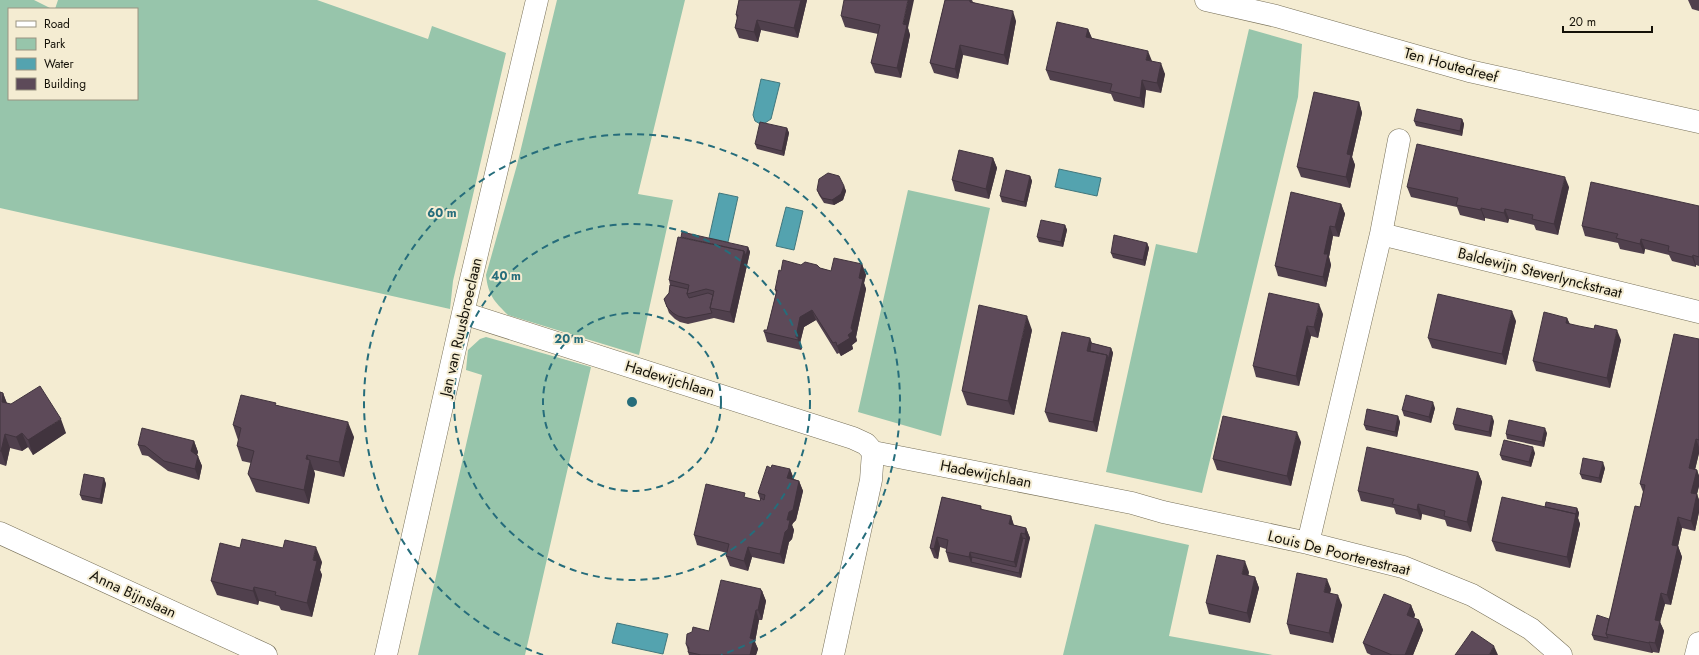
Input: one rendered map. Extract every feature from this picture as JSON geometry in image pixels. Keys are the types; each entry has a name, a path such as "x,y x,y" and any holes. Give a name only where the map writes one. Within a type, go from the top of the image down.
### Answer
{"street":[{"name":"Jan van Ruusbroeclaan","path":"386,655 463,313 537,0"},
{"name":"Ten Houtedreef","path":"1206,0 1276,16 1469,71 1699,122"},
{"path":"1308,543 1381,234 1399,140"},
{"name":"Baldewijn Steverlynckstraat","path":"1381,234 1699,312"},
{"name":"Hadewijchlaan","path":"463,313 852,438 866,444 873,452 1098,496"},
{"path":"833,655 871,480 873,452"},
{"name":"Louis De Poorterestraat","path":"1098,496 1176,515 1308,543 1403,567 1472,594 1531,629 1561,655"},
{"name":"Anna Bijnslaan","path":"0,533 266,655"},
{"path":"1696,655 1699,643"}],"green space":[{"path":"0,0 34,0 50,8 8,8 8,100 138,100 138,8 55,8 58,0 317,0 428,39 432,26 506,53 453,281 450,309 0,208"},
{"path":"557,0 685,0 638,194 673,200 639,355 508,315 492,297 488,288 486,275 517,165"},
{"path":"1249,29 1302,44 1298,97 1202,493 1106,472 1156,244 1197,253"},
{"path":"908,190 990,208 941,436 858,412"},
{"path":"486,337 591,367 525,655 418,655 482,375 466,370 468,350 480,339"},
{"path":"1095,524 1189,545 1169,636 1273,655 1063,655"}],"water":[{"path":"761,79 780,83 771,119 762,125 755,121 753,115"},
{"path":"1059,169 1101,178 1097,196 1055,187"},
{"path":"719,193 738,197 728,242 709,238"},
{"path":"786,207 803,211 794,250 776,246"},
{"path":"617,623 668,634 663,654 612,643"}],"building":[{"path":"739,0 801,0 794,28 757,20 754,32 735,28"},
{"path":"844,0 908,0 903,24 907,25 897,68 871,63 880,25 841,16"},
{"path":"945,0 970,0 970,2 1013,11 1004,55 960,45 955,69 930,63"},
{"path":"1057,22 1088,29 1086,37 1148,51 1146,60 1161,63 1157,83 1142,80 1140,98 1110,91 1112,84 1046,70"},
{"path":"1314,92 1359,102 1347,154 1351,155 1346,177 1297,167"},
{"path":"1417,109 1462,119 1460,131 1414,121"},
{"path":"760,122 787,128 782,151 755,144"},
{"path":"1417,144 1565,177 1554,224 1532,219 1533,215 1505,209 1504,213 1456,205 1458,198 1407,187"},
{"path":"959,150 993,158 986,189 952,180"},
{"path":"1006,170 1030,176 1024,202 1000,196"},
{"path":"828,173 839,176 844,186 841,194 832,200 822,198 817,190 819,179"},
{"path":"1591,182 1699,206 1699,257 1693,255 1692,257 1668,251 1669,246 1641,239 1640,244 1616,238 1618,234 1582,226"},
{"path":"1291,192 1341,204 1335,227 1330,226 1324,254 1328,254 1323,277 1275,266"},
{"path":"1041,220 1065,225 1061,242 1037,237"},
{"path":"682,232 748,247 746,256 744,251 681,237"},
{"path":"1114,235 1147,243 1143,260 1111,253"},
{"path":"678,237 744,251 730,312 710,308 714,291 706,289 687,294 689,285 669,280"},
{"path":"834,258 862,264 859,278 863,279 851,328 853,331 848,335 850,338 837,346 836,342 833,343 812,310 800,317 796,337 798,337 798,340 764,332 764,330 767,330 777,290 775,290 779,270 781,271 783,260 801,265 805,262 831,271"},
{"path":"670,285 688,289 687,294 689,298 708,293 713,295 710,308 712,313 686,318 673,313 667,307 664,299 669,293"},
{"path":"1269,293 1319,304 1314,327 1307,326 1296,376 1253,366"},
{"path":"1438,294 1512,311 1502,354 1428,338"},
{"path":"979,305 1027,316 1008,401 962,391"},
{"path":"1544,312 1567,318 1566,323 1594,329 1595,325 1617,330 1607,378 1533,361"},
{"path":"1062,332 1090,338 1087,351 1107,355 1093,422 1045,412"},
{"path":"1674,334 1699,339 1699,440 1696,439 1689,468 1697,470 1691,493 1697,494 1691,521 1678,517 1672,545 1678,546 1667,595 1661,593 1655,620 1660,621 1655,643 1649,643 1606,634 1635,506 1640,507 1645,485 1640,484"},
{"path":"1091,343 1111,348 1108,360 1107,355 1090,351"},
{"path":"40,386 61,419 28,440 22,433 16,437 5,434 0,451 0,392 3,393 2,402 11,404"},
{"path":"241,395 276,403 275,405 348,422 339,462 307,455 306,459 310,460 304,490 251,478 248,474 254,451 237,446 241,428 233,425"},
{"path":"1406,395 1433,402 1429,417 1402,410"},
{"path":"1457,408 1492,416 1489,432 1453,424"},
{"path":"1367,409 1398,416 1395,432 1364,425"},
{"path":"1223,416 1297,432 1287,476 1213,459"},
{"path":"1509,420 1545,428 1542,442 1506,434"},
{"path":"142,428 194,441 191,451 198,456 195,469 164,461 145,446 138,445"},
{"path":"1504,440 1533,447 1529,462 1500,455"},
{"path":"1367,447 1478,472 1467,522 1444,516 1445,511 1418,504 1417,510 1392,504 1394,499 1358,491"},
{"path":"1583,458 1603,462 1599,478 1580,474"},
{"path":"772,465 790,469 787,478 799,481 793,510 789,512 787,520 790,520 788,529 785,532 780,554 748,547 744,561 726,556 729,544 694,535 706,484 745,493 744,497 760,501 761,498 764,500 765,495 758,493 767,466 771,468"},
{"path":"84,474 104,478 100,499 80,495"},
{"path":"942,497 981,506 980,509 1011,516 1009,524 1026,528 1025,534 1021,533 1014,562 970,552 969,557 946,552 948,540 937,537 934,549 930,548"},
{"path":"1502,497 1576,514 1567,557 1492,541"},
{"path":"1546,502 1577,508 1576,514 1545,507"},
{"path":"1023,538 1026,539 1019,573 971,562 972,557 1016,567"},
{"path":"242,539 283,548 285,540 316,547 313,560 317,561 307,603 275,595 276,592 254,587 253,591 211,581 220,543 240,548"},
{"path":"1217,555 1245,561 1242,574 1255,577 1247,613 1206,603"},
{"path":"1297,573 1327,579 1324,592 1338,595 1329,633 1287,624"},
{"path":"721,580 761,589 760,590 762,591 750,638 754,639 750,655 701,655 688,652 689,648 686,644 687,634 692,632 693,627 709,631"},
{"path":"1384,594 1411,605 1407,615 1419,620 1405,655 1392,655 1363,643"},
{"path":"1597,615 1609,619 1606,634 1608,638 1592,635"},
{"path":"1472,631 1494,646 1489,655 1455,655"}]}
